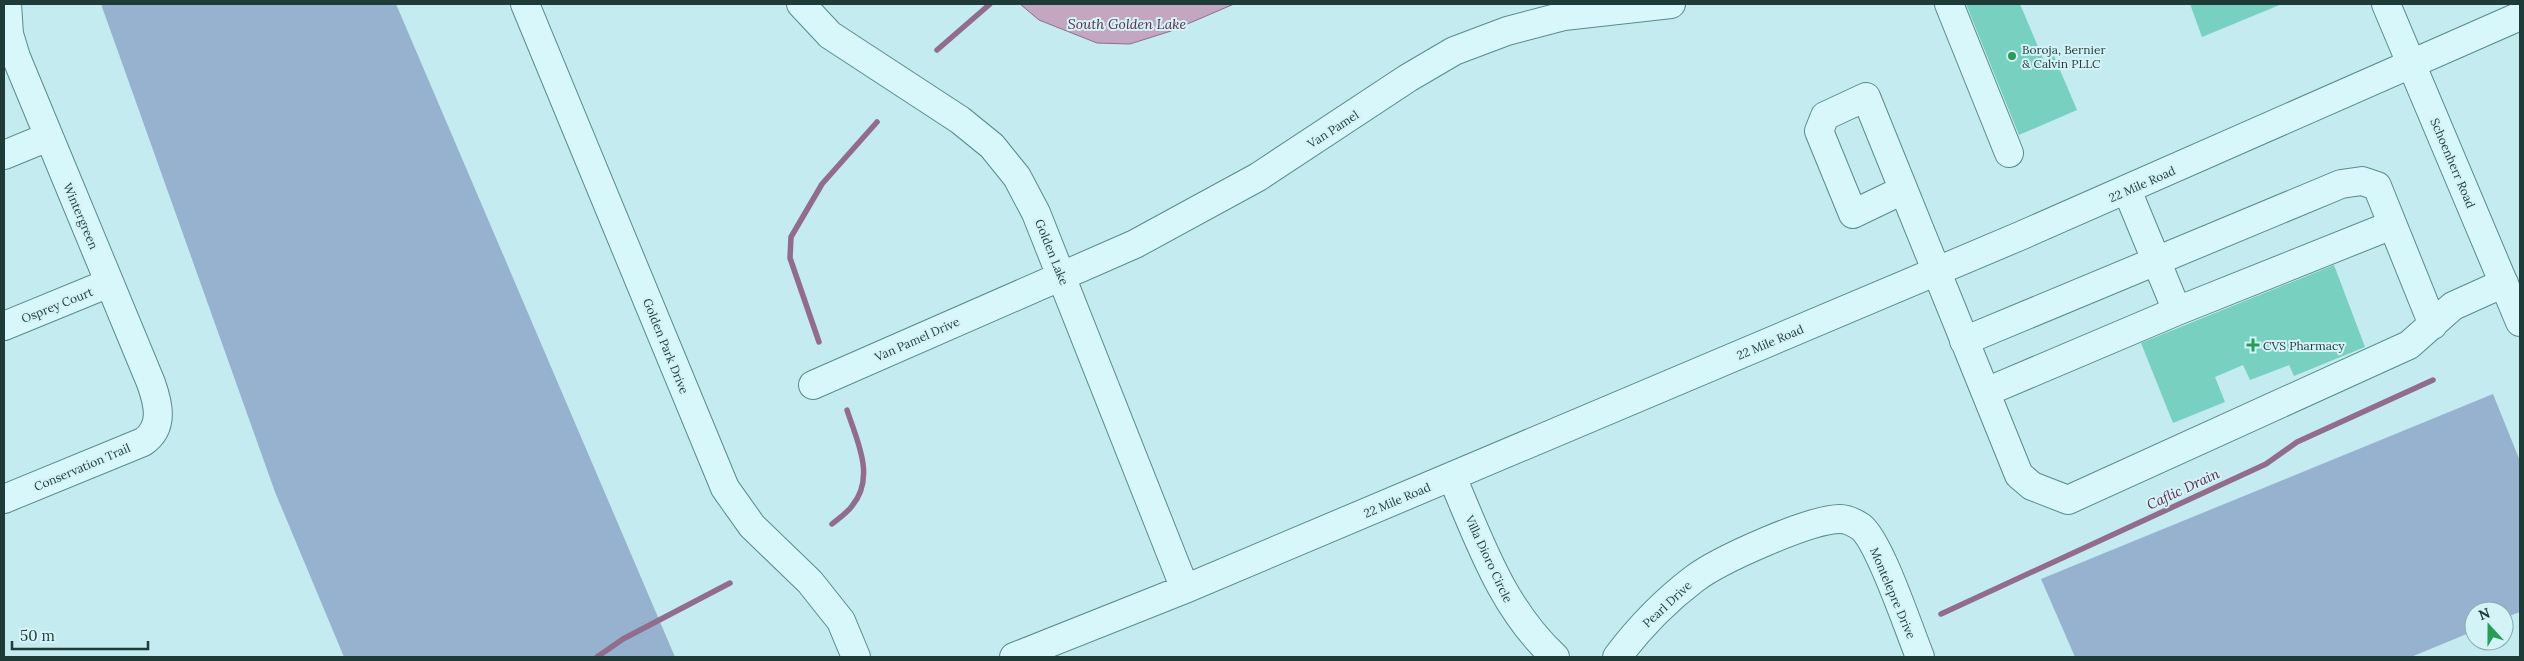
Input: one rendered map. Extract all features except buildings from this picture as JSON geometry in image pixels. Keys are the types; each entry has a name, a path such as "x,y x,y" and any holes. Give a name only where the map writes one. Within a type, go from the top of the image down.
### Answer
{"street":[{"name":"Wintergreen","path":"7,4 9,34 48,136 151,382 158,410 156,427"},
{"name":"Golden Park Drive","path":"525,4 725,488 752,526 810,582 841,621 856,657"},
{"name":"Golden Lake","path":"801,4 830,35 960,120 992,146 1017,177 1036,213 1185,589"},
{"path":"1949,4 2009,153"},
{"name":"Schoenherr Road","path":"2386,4 2520,322"},
{"name":"Van Pamel","path":"1021,293 1135,244 1258,177 1408,78 1454,52 1507,31 1564,16 1664,5"},
{"name":"22 Mile Road","path":"1014,657 1185,589 1452,477 2127,190 2520,16"},
{"path":"4,155 48,136"},
{"path":"1964,341 2341,184 2362,181 2377,186 2433,325"},
{"path":"1903,190 2019,475 2032,486 2068,500 2409,346 2453,306 2504,283"},
{"path":"2127,190 2177,311"},
{"path":"1986,392 2177,311 2392,225"},
{"name":"Osprey Court","path":"4,326 109,283"},
{"name":"Van Pamel Drive","path":"813,384 1021,293"},
{"name":"Conservation Trail","path":"4,499 143,442 156,427"},
{"name":"Villa Dioro Circle","path":"1452,477 1502,591 1531,633 1555,657"},
{"name":"Montelepre Drive","path":"1780,537 1831,519 1843,519 1861,527 1877,550 1920,657"},
{"name":"Pearl Drive","path":"1617,657 1670,598 1695,578 1736,555 1780,537"}],"shaded area":[{"path":"101,4 396,4 675,657 344,657 275,492"},
{"path":"2493,394 2520,461 2520,612 2514,614 2514,601 2464,601 2464,635 2411,657 2075,657 2041,579"}],"water":[{"name":"South Golden Lake","path":"1020,4 1234,4 1171,31 1130,44 1097,43 1039,20"}],"waterway":[{"path":"937,50 990,4"},
{"path":"819,342 790,258 791,237 822,184 877,122"},
{"name":"Caflic Drain","path":"1941,614 2266,464 2297,442 2433,380"},
{"path":"832,524 852,506 859,495 863,483 862,459 847,410"},
{"path":"597,657 623,639 730,583"}],"place":[{"name":"Boroja, Bernier & Calvin PLLC","path":"2012,56"},
{"name":"CVS Pharmacy","path":"2253,345"}]}
